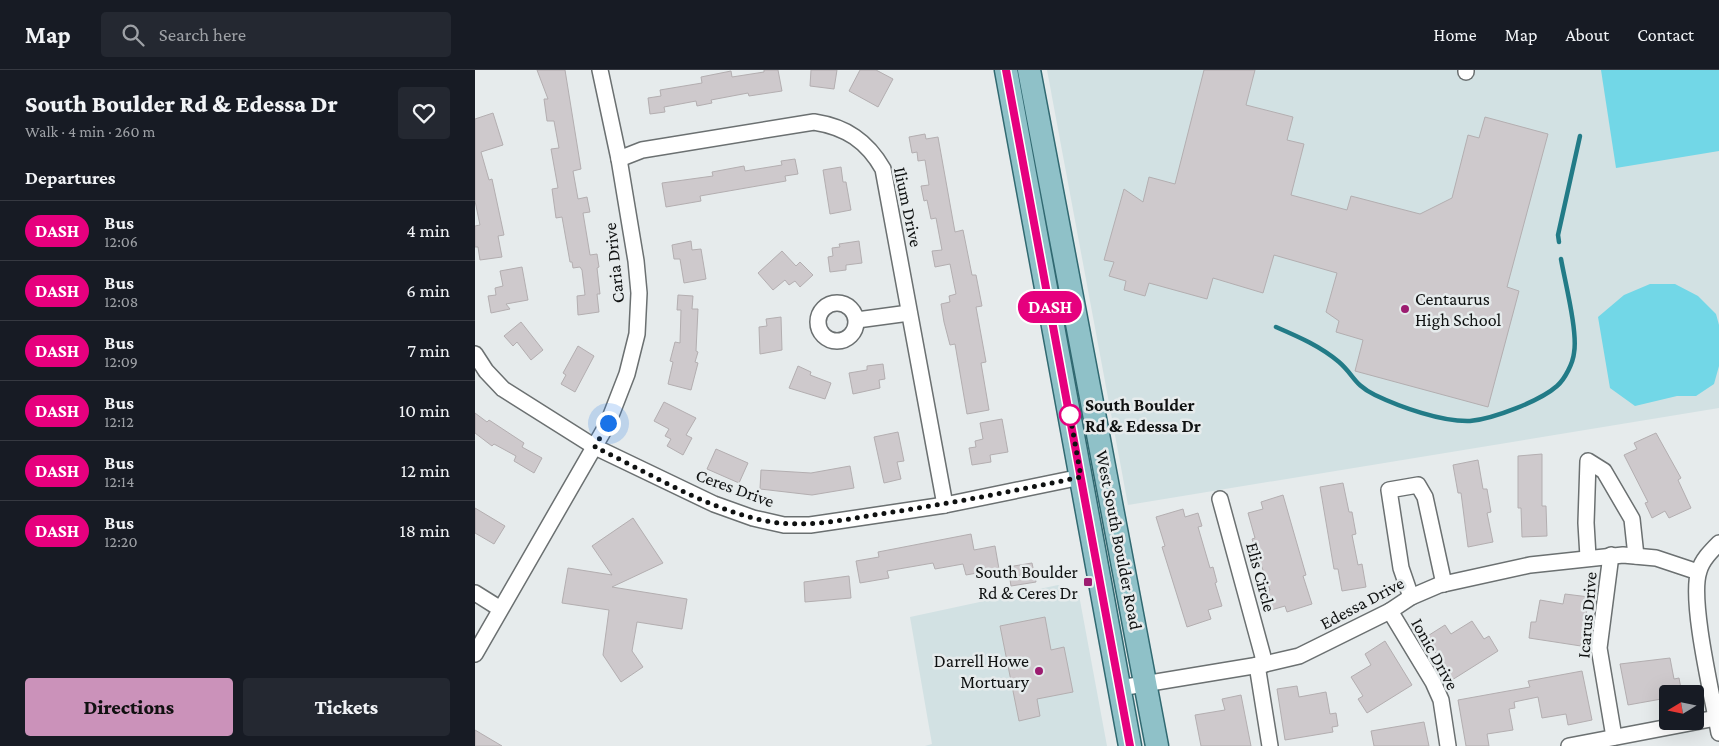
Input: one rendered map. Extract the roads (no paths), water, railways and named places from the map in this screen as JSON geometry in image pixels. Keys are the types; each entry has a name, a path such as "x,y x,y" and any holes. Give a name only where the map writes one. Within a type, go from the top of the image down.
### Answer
{"main road":[{"name":"West South Boulder Road","path":"1006,70 1130,746"},
{"name":"West South Boulder Road","path":"1029,70 1147,684 1157,746"}],"street":[{"name":"Caria Drive","path":"475,654 499,608 608,423 627,374 637,334 637,277 619,158 600,70"},
{"name":"Ilium Drive","path":"619,158 642,150 814,122 833,125 856,135 874,153 883,169 945,505"},
{"path":"857,320 909,312"},
{"name":"Ceres Drive","path":"475,354 486,371 503,389 595,447 714,504 753,518 784,524 810,525 945,505 1081,477"},
{"name":"Icarus Drive","path":"1588,557 1586,523 1587,461 1604,471 1632,519 1599,648 1614,737"},
{"path":"1411,597 1401,568 1389,490 1418,485 1425,498 1444,584"},
{"name":"Elis Circle","path":"1220,499 1261,665 1270,746"},
{"path":"1569,746 1614,737 1718,725 1697,604 1698,572 1708,554 1719,543"},
{"name":"Edessa Drive","path":"1120,688 1261,665 1299,656 1390,611 1411,597 1444,584 1530,565 1588,557 1623,555 1656,558 1698,572"},
{"path":"475,593 499,608"},
{"name":"Ionic Drive","path":"1390,611 1433,682 1441,700 1447,746"}],"waterway":[{"path":"1559,242 1558,235 1580,136"},
{"path":"1276,327 1324,351 1339,362 1358,384 1385,400 1421,413 1447,419 1459,421 1480,420 1539,398 1557,386 1568,371 1575,344 1571,307 1561,259"}],"place":[{"name":"Centaurus High School","path":"1405,309"},
{"name":"South Boulder Rd & Edessa Dr","path":"1070,415"},
{"name":"South Boulder Rd & Ceres Dr","path":"1088,582"},
{"name":"Darrell Howe Mortuary","path":"1039,671"}]}
